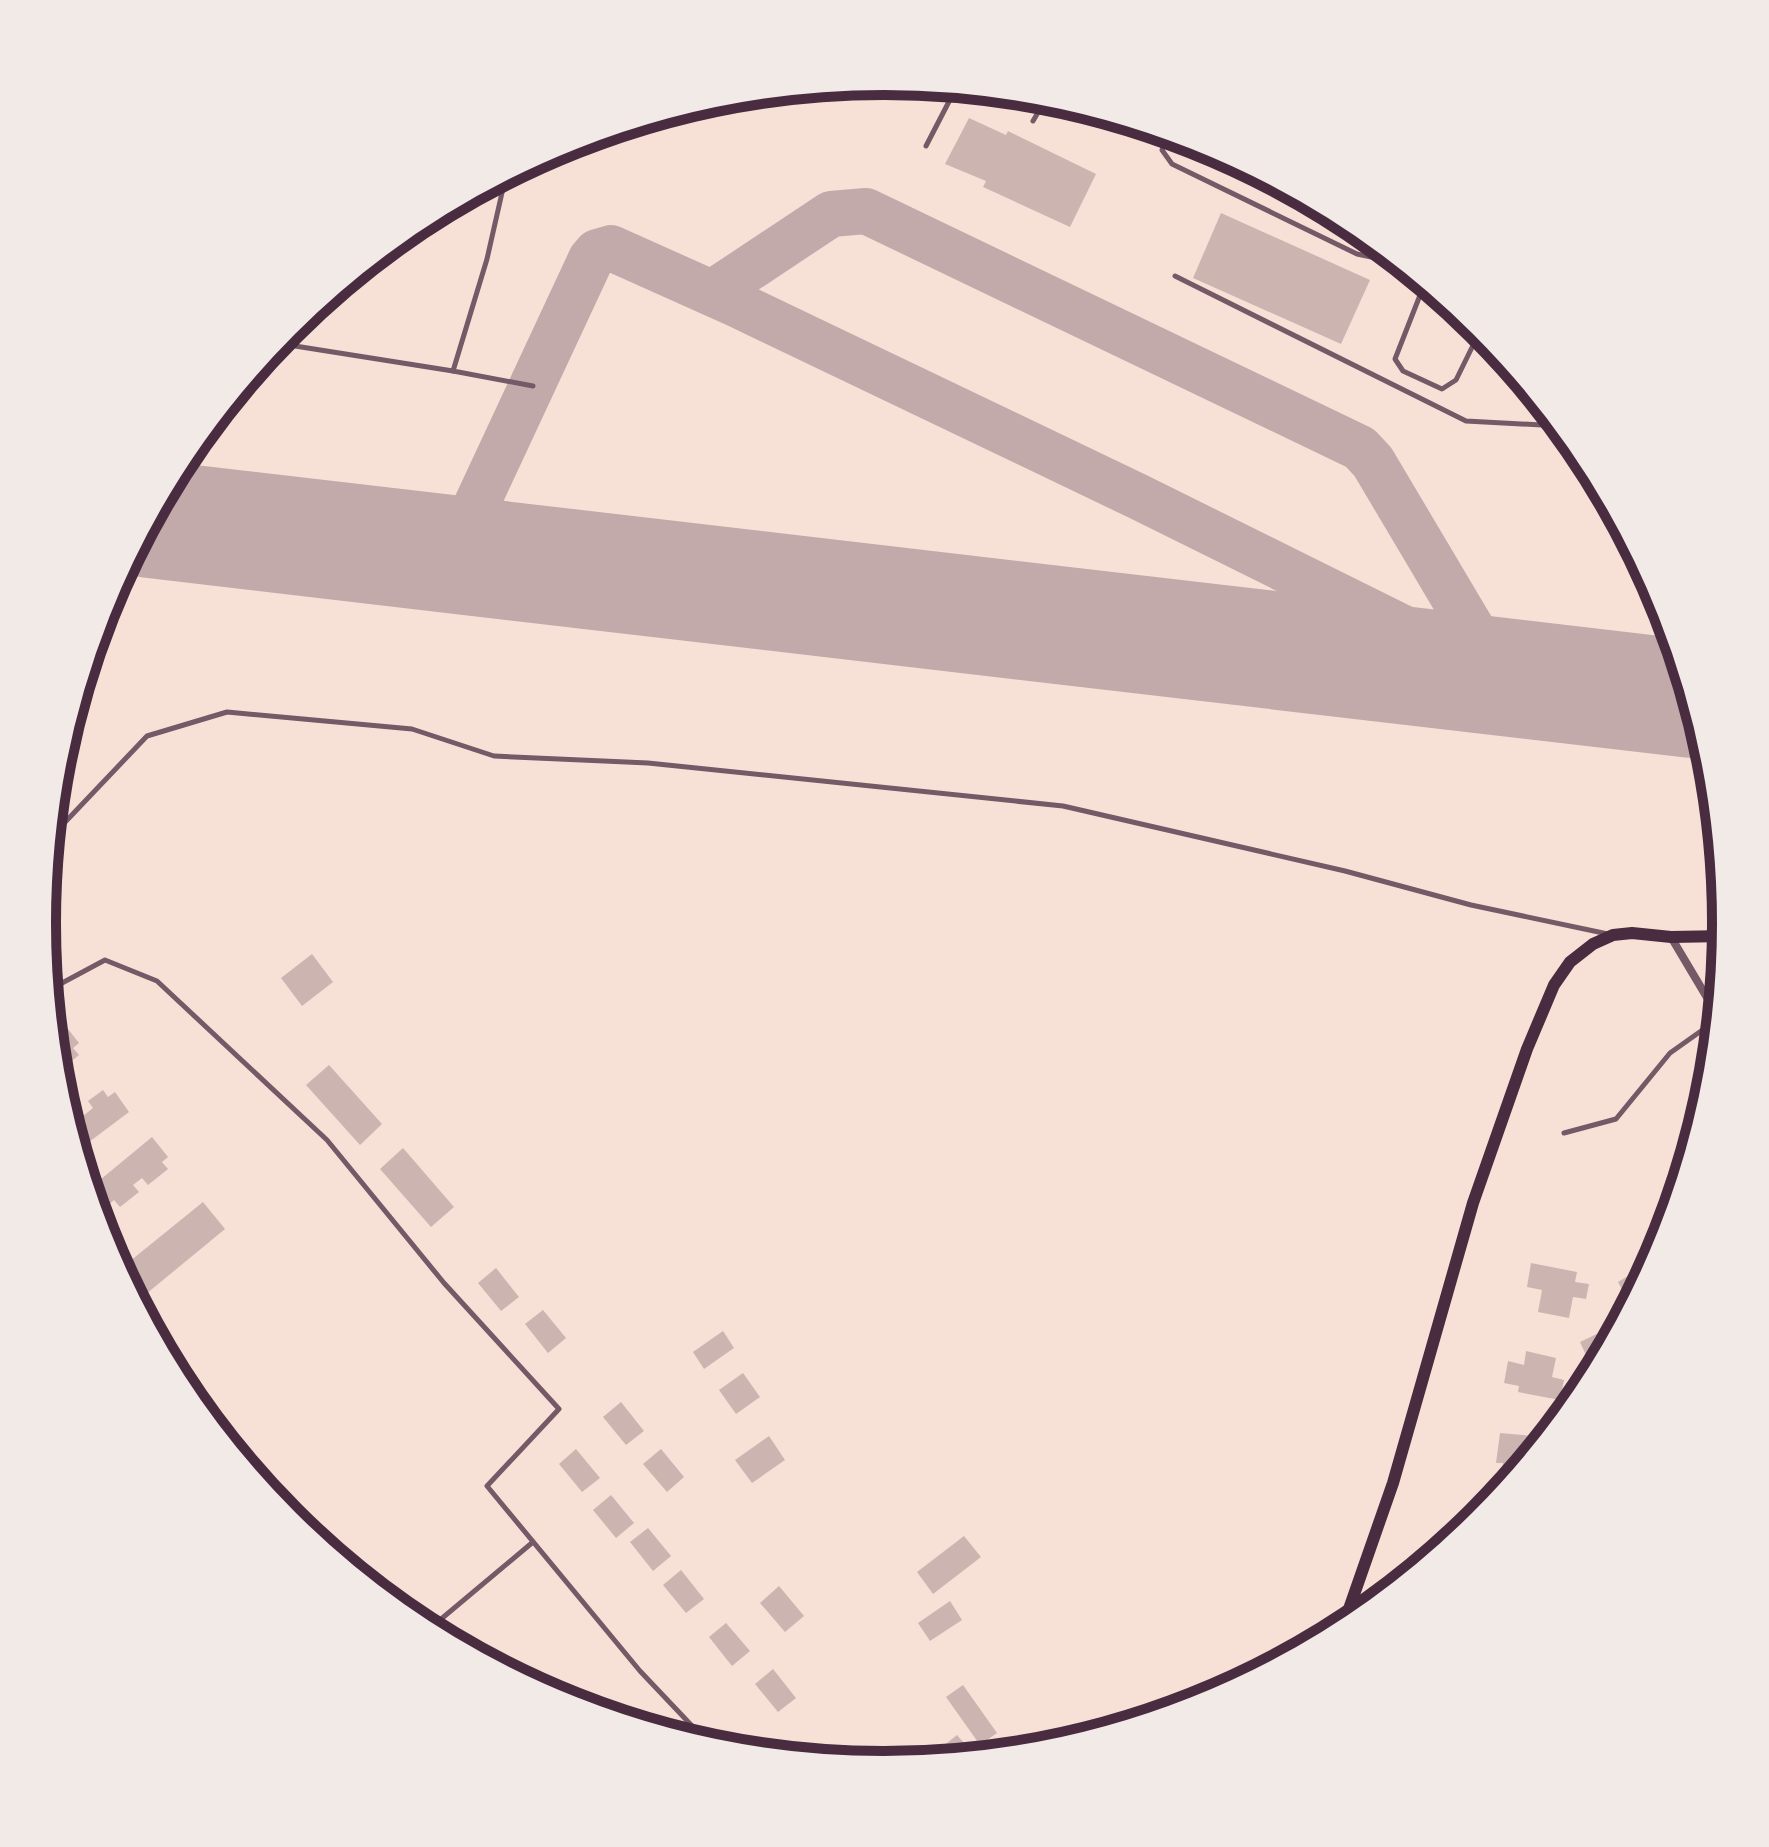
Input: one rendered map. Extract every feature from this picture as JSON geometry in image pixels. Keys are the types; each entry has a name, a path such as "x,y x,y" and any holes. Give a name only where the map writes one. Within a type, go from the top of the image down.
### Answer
{"main road":[{"path":"1349,1609 1393,1483 1473,1203 1527,1049 1554,985 1570,962 1593,944 1613,935 1713,936"}],"street":[{"path":"1671,937 1709,1001"}],"lane":[{"path":"926,146 951,98"},
{"path":"1033,121 1039,110"},
{"path":"1165,144 1162,150 1172,164 1357,254 1377,258"},
{"path":"453,371 487,259 503,188"},
{"path":"1175,276 1466,421 1546,425"},
{"path":"1421,293 1395,359 1403,371 1442,389 1456,380 1474,343"},
{"path":"292,346 533,386"},
{"path":"62,825 147,736 227,712 412,729 494,756 648,763 1063,806 1345,871 1471,905 1613,935"},
{"path":"59,985 105,960 157,981 327,1140 444,1283 559,1409 487,1486 640,1671 696,1730"},
{"path":"1564,1133 1616,1119 1670,1053 1707,1026"},
{"path":"439,1621 533,1542"}],"building":[{"path":"969,118 1006,135 1008,131 1096,174 1070,227 983,187 986,181 945,164"},
{"path":"1221,213 1370,280 1341,344 1193,278"},
{"path":"312,954 333,982 302,1006 281,978"},
{"path":"62,1025 79,1043 73,1048 79,1055 68,1064 63,1032"},
{"path":"329,1065 382,1124 360,1145 306,1085"},
{"path":"103,1090 108,1097 115,1092 129,1112 86,1144 78,1110 83,1116 93,1108 88,1101"},
{"path":"152,1137 168,1157 162,1162 168,1169 148,1185 142,1178 133,1185 139,1192 120,1207 114,1200 106,1207 98,1182"},
{"path":"403,1148 454,1207 431,1227 380,1169"},
{"path":"203,1202 225,1229 144,1296 129,1262"},
{"path":"1531,1263 1577,1272 1575,1282 1589,1284 1586,1299 1573,1297 1569,1318 1538,1312 1542,1290 1527,1287"},
{"path":"496,1268 519,1297 501,1311 478,1283"},
{"path":"1637,1271 1625,1295 1618,1282"},
{"path":"543,1310 566,1338 548,1353 525,1324"},
{"path":"1605,1330 1606,1331 1588,1360 1580,1342"},
{"path":"723,1331 734,1348 704,1369 693,1352"},
{"path":"1526,1351 1556,1358 1552,1377 1564,1380 1560,1400 1518,1392 1519,1386 1504,1383 1508,1361 1524,1365"},
{"path":"743,1373 760,1397 736,1414 719,1390"},
{"path":"621,1402 644,1431 626,1445 603,1417"},
{"path":"1500,1433 1533,1436 1506,1471 1502,1471 1503,1463 1496,1463"},
{"path":"769,1436 785,1460 752,1483 735,1460"},
{"path":"576,1449 600,1478 582,1492 559,1464"},
{"path":"661,1449 684,1477 667,1492 643,1464"},
{"path":"611,1495 634,1523 616,1538 593,1510"},
{"path":"648,1528 671,1556 653,1571 630,1542"},
{"path":"964,1536 981,1557 933,1594 917,1572"},
{"path":"681,1570 704,1599 686,1613 663,1585"},
{"path":"779,1586 804,1616 785,1632 760,1603"},
{"path":"950,1601 962,1620 930,1641 918,1623"},
{"path":"726,1623 750,1651 732,1666 709,1637"},
{"path":"773,1669 796,1698 778,1712 755,1684"},
{"path":"963,1685 997,1733 980,1745 946,1697"},
{"path":"957,1735 968,1747 939,1750"}],"taxiway":[{"path":"712,293 831,214 866,211 1360,448 1373,462 1500,676"},
{"path":"453,555 591,259 597,252 611,248 736,304 1139,497 1500,676"}],"runway":[{"path":"161,520 1682,698"}]}
